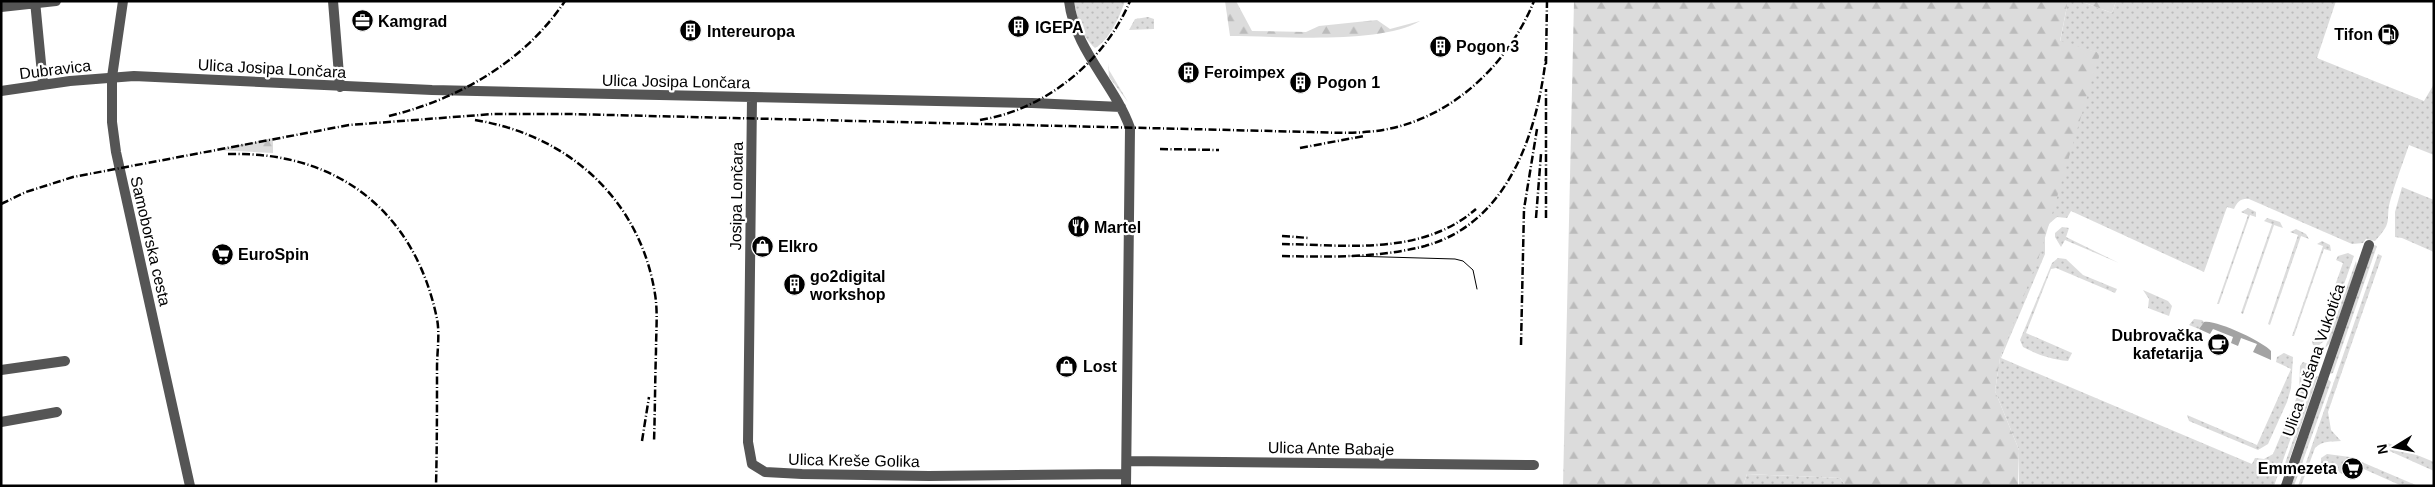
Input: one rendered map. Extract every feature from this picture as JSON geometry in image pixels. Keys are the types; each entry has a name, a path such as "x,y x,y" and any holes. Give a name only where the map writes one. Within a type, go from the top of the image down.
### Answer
{"street":[{"path":"1,8 35,2 56,1"},
{"name":"Samoborska cesta","path":"122,1 112,78 112,122 118,160 182,442 190,486"},
{"path":"333,1 340,87"},
{"path":"1069,1 1075,28 1091,61 1121,107 1130,128 1126,486"},
{"path":"35,2 43,84"},
{"name":"Ulica Josipa Lončara","path":"112,78 134,76 340,87 1032,103 1121,107"},
{"name":"Dubravica","path":"1,91 43,84 112,78"},
{"name":"Josipa Lončara","path":"750,296 752,98"},
{"name":"Ulica Dušana Vukotića","path":"2286,486 2369,245"},
{"name":"Ulica Kreše Golika","path":"750,296 748,442 752,464 765,472 929,476 1126,474"},
{"path":"1,370 65,361"},
{"path":"1,422 57,412"},
{"name":"Ulica Ante Babaje","path":"1126,461 1534,465"}],"green space":[{"path":"1074,1 1125,1 1117,21 1109,34 1095,48 1086,38 1078,21"},
{"path":"1225,1 1236,1 1252,31 1306,32 1319,26 1377,20 1390,29 1420,21 1402,29 1355,36 1301,38 1230,36"},
{"path":"1574,1 2068,1 2060,41 2100,53 2041,251 2000,358 1995,391 2019,450 2018,486 1846,486 1840,478 1747,474 1743,486 1563,486"},
{"path":"2068,1 2080,1 2112,13 2116,1 2336,1 2317,58 2424,101 2434,84 2434,155 2409,145 2389,205 2387,224 2375,241 2366,239 2363,243 2352,244 2249,199 2240,201 2234,209 2227,207 2204,272 2071,211 2067,218 2057,217 2046,229 2099,53 2060,42"},
{"path":"2080,1 2116,1 2112,13"},
{"path":"1148,17 1154,19 1154,29 1129,30 1135,19"},
{"path":"1108,63 1109,70 1128,102 1109,77"},
{"path":"273,138 273,153 216,150"},
{"path":"2402,187 2434,200 2434,252 2402,238 2395,237 2395,212"},
{"path":"2248,208 2256,212 2256,217 2250,215 2219,304 2217,304 2248,215 2241,212"},
{"path":"2267,218 2280,222 2283,228 2274,225 2243,314 2241,313 2272,224 2264,221"},
{"path":"2062,227 2069,228 2066,237 2119,263 2065,240 2061,247 2055,237 2055,233"},
{"path":"2296,229 2306,234 2309,239 2301,236 2270,325 2268,324 2298,235 2290,232"},
{"path":"2045,236 2045,254 2001,358 2252,464 2255,458 2264,459 2273,454 2299,392 2300,366 2303,362 2312,365 2314,372 2274,486 2019,486 2019,450 1995,391 2000,358"},
{"path":"2322,241 2330,245 2331,251 2324,249 2294,336 2292,336 2323,246 2317,244"},
{"path":"2374,245 2377,246 2333,373 2330,374"},
{"path":"2348,253 2354,256 2324,341 2318,346 2313,345 2312,341 2315,342 2343,263 2336,260 2338,256"},
{"path":"2378,254 2382,256 2328,412 2331,430 2341,441 2324,443 2315,448 2301,486 2298,486"},
{"path":"2058,258 2066,259 2083,275 2117,289 2115,293 2056,268 2051,269 2026,333 2072,353 2068,361 2050,358 2034,352 2023,347 2020,340 2052,263"},
{"path":"2356,261 2357,266 2330,343 2325,348"},
{"path":"2143,290 2168,301 2172,306 2169,316 2148,308 2149,299"},
{"path":"2194,319 2204,322 2199,329 2189,325"},
{"path":"2284,353 2293,357 2291,388 2287,402 2268,444 2258,450 2189,421 2187,415 2257,445 2291,369 2276,362 2277,357"},
{"path":"2318,376 2285,472 2283,469 2315,377"},
{"path":"2328,379 2331,382 2294,486 2291,486"},
{"path":"2388,443 2434,462 2434,471 2385,449"},
{"path":"2327,454 2350,457 2418,486 2402,486 2348,462 2342,474 2321,463 2321,458"},
{"path":"1747,474 1840,478 1846,486 1743,486"}],"shaded area":[{"path":"2204,322 2228,327 2259,342 2271,351 2271,360 2253,352 2257,344 2241,338 2238,346 2231,343 2233,337 2213,329 2210,334 2199,329"}],"tram line":[{"path":"1351,256 1455,259 1463,261 1473,270 1477,289"}],"railway":[{"path":"389,116 415,109 440,99 488,75 510,60 530,42 549,23 565,1"},
{"path":"980,120 1027,106 1049,94 1070,79 1105,44 1119,23 1130,1"},
{"path":"1,204 26,192 73,177 349,125 493,114 569,114 1330,133 1379,131 1412,122 1435,112 1457,99 1494,65 1510,45 1534,1"},
{"path":"1546,64 1547,1"},
{"path":"1282,256 1354,256 1407,250 1425,246 1454,234 1478,218 1497,196 1513,172 1526,145 1542,86 1546,57"},
{"path":"1546,89 1546,218"},
{"path":"475,120 509,128 540,140 569,157 594,177 616,201 634,229 647,260 656,301 654,442"},
{"path":"1521,345 1524,209 1537,129"},
{"path":"1300,148 1364,136"},
{"path":"1160,149 1219,150"},
{"path":"228,154 267,156 304,163 336,176 365,195 390,219 410,247 426,281 438,325 436,486"},
{"path":"1536,218 1541,154"},
{"path":"1282,244 1358,246 1384,245 1408,241 1432,234 1455,224 1476,209"},
{"path":"1282,236 1309,238"},
{"path":"642,441 649,397"}],"place":[{"name":"Kamgrad","path":"362,21"},
{"name":"IGEPA","path":"1019,27"},
{"name":"Intereuropa","path":"691,31"},
{"name":"Tifon","path":"2389,34"},
{"name":"Pogon 3","path":"1440,46"},
{"name":"Feroimpex","path":"1188,72"},
{"name":"Pogon 1","path":"1301,82"},
{"name":"Martel","path":"1078,227"},
{"name":"Elkro","path":"762,246"},
{"name":"EuroSpin","path":"222,254"},
{"name":"go2digital workshop","path":"794,285"},
{"name":"Dubrovačka kafetarija","path":"2219,344"},
{"name":"Lost","path":"1067,366"},
{"name":"Emmezeta","path":"2353,468"}]}
